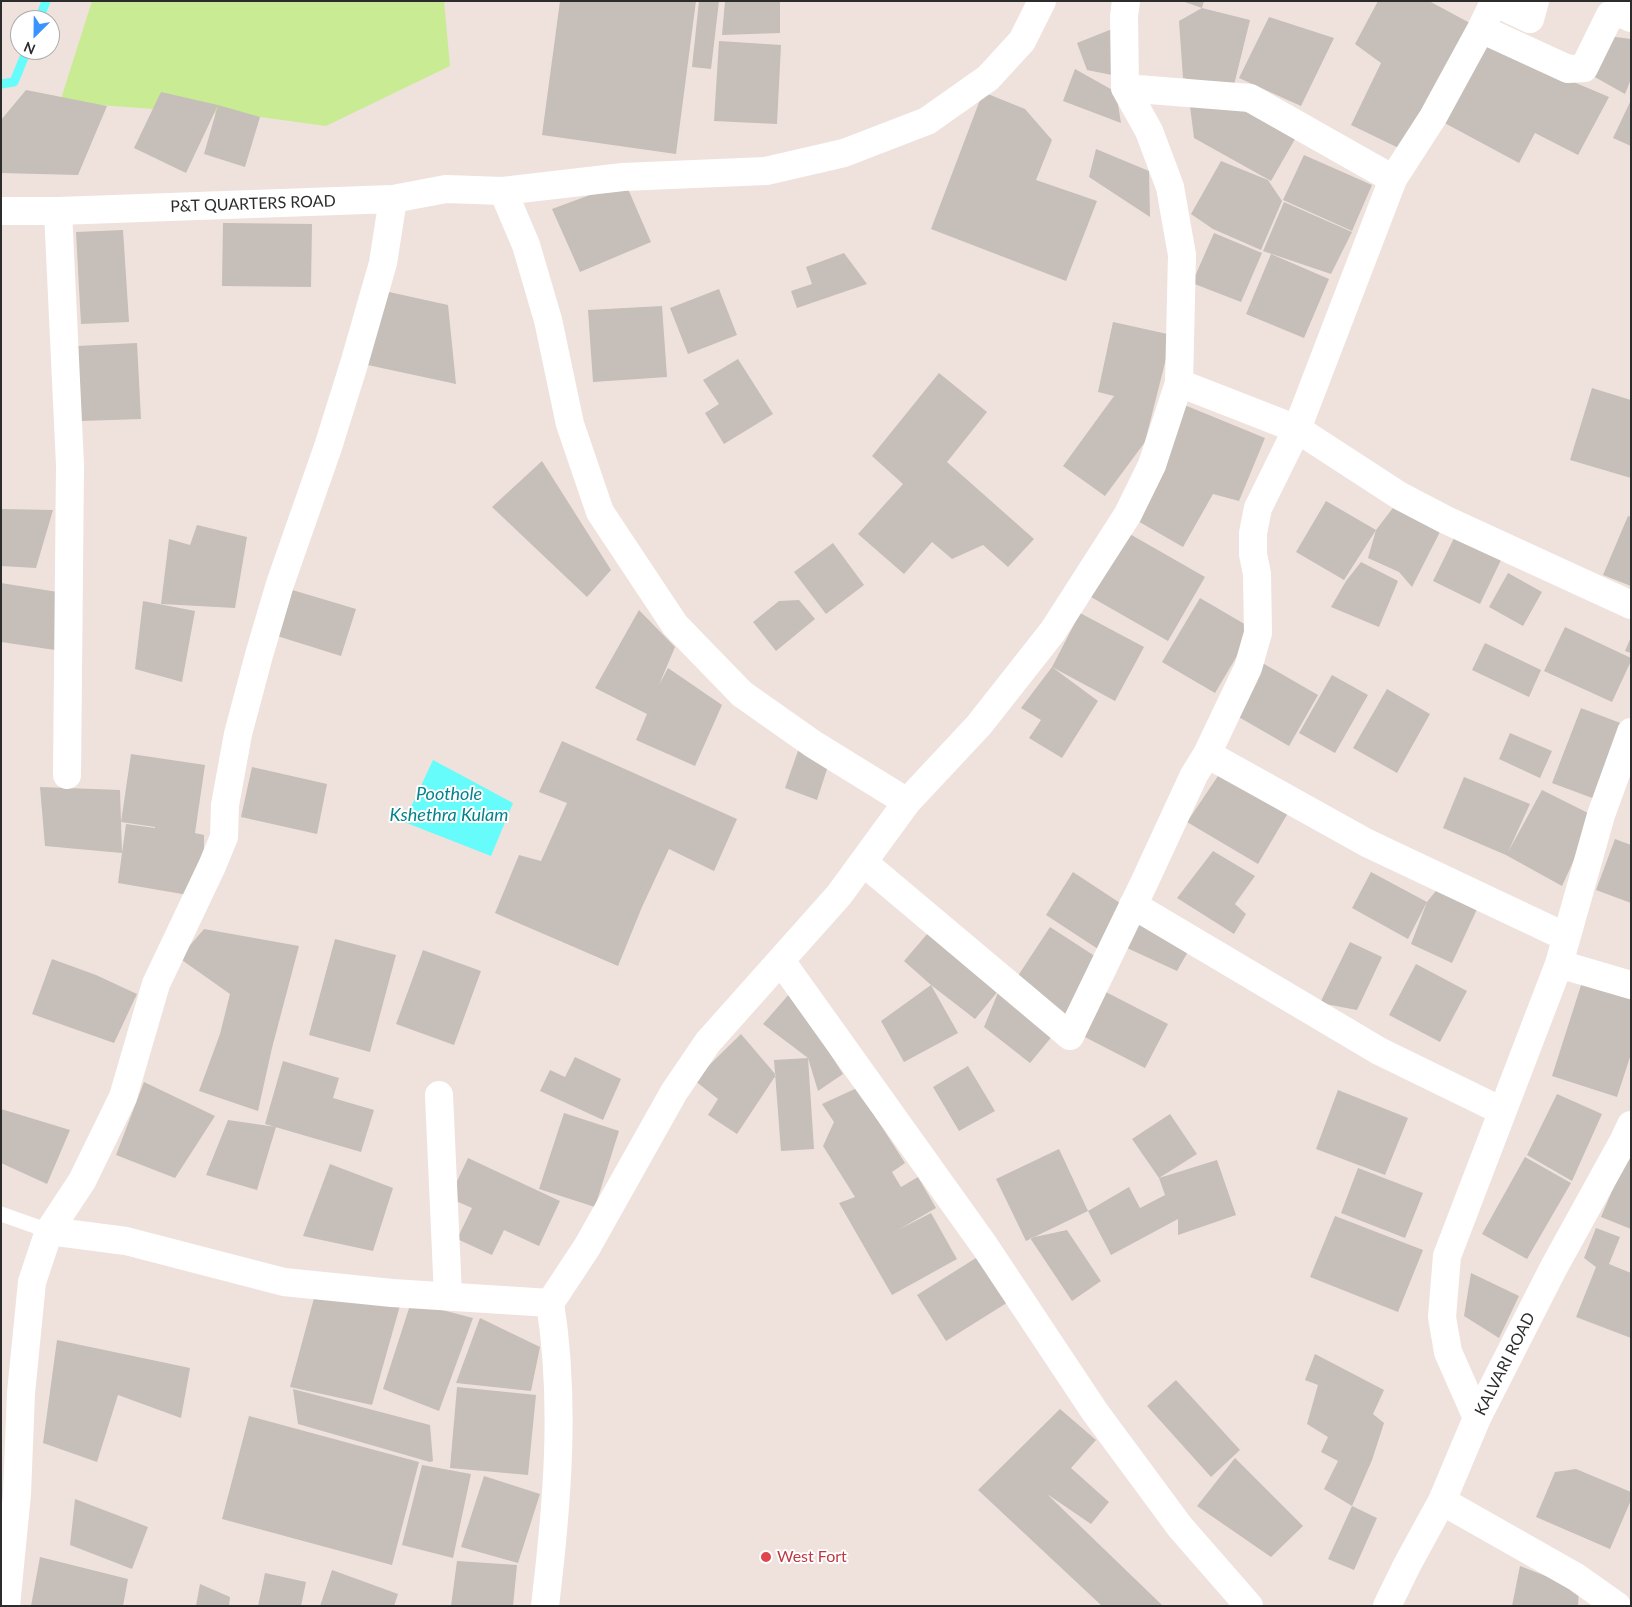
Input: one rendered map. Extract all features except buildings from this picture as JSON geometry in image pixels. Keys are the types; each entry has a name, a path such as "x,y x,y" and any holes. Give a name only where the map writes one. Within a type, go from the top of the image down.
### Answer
{"street":[{"name":"P&T QUARTERS ROAD","path":"1,211 58,211 393,200 446,189 503,190 623,177 766,171 844,153 926,121 988,78 1022,41 1042,1"},
{"path":"545,1606 554,1535 559,1391 556,1340 550,1303 587,1247 674,1092 708,1042 839,895 907,802 979,725 1053,631 1128,514 1152,465 1179,383 1182,256 1170,187 1149,131 1125,88 1124,16 1126,1"},
{"path":"863,862 1070,1036 1194,775 1207,754 1248,668 1258,633 1257,574 1253,533 1258,508 1298,429 1393,179 1433,117 1494,2 1530,19 1535,1"},
{"path":"1481,29 1568,69 1584,68 1610,15 1620,13 1631,18"},
{"path":"1125,88 1250,98 1393,179"},
{"path":"503,190 526,246 548,320 570,424 600,512 675,625 742,694 813,744 907,802"},
{"path":"6,1606 17,1494 21,1393 32,1282 49,1231 82,1180 123,1097 156,984 224,837 225,805 238,734 263,639 354,364 383,263 393,200"},
{"path":"58,211 70,465 67,776"},
{"path":"1179,383 1298,429 1400,496 1446,520 1631,605"},
{"path":"1477,1418 1448,1352 1442,1317 1447,1256 1559,964 1601,815 1631,732"},
{"path":"1207,754 1368,843 1566,937"},
{"path":"1133,905 1379,1052 1502,1111"},
{"path":"781,961 984,1245 1095,1412 1180,1527 1248,1606"},
{"path":"1559,964 1631,985"},
{"path":"439,1094 448,1296"},
{"name":"KALVARI ROAD","path":"1387,1606 1442,1501 1477,1418 1554,1267 1629,1136"},
{"path":"49,1231 126,1241 284,1282 392,1293 550,1303"},
{"path":"1442,1501 1576,1577 1617,1606"}],"lane":[{"path":"1,1214 49,1231"}],"green space":[{"path":"92,1 444,1 450,66 326,126 260,117 60,102"}],"water":[{"name":"Poothole Kshethra Kulam","path":"433,760 513,803 491,856 404,822"}],"waterway":[{"path":"43,10 46,1"},
{"path":"1,84 14,82 23,60"}],"place":[{"name":"West Fort","path":"766,1557"}]}
